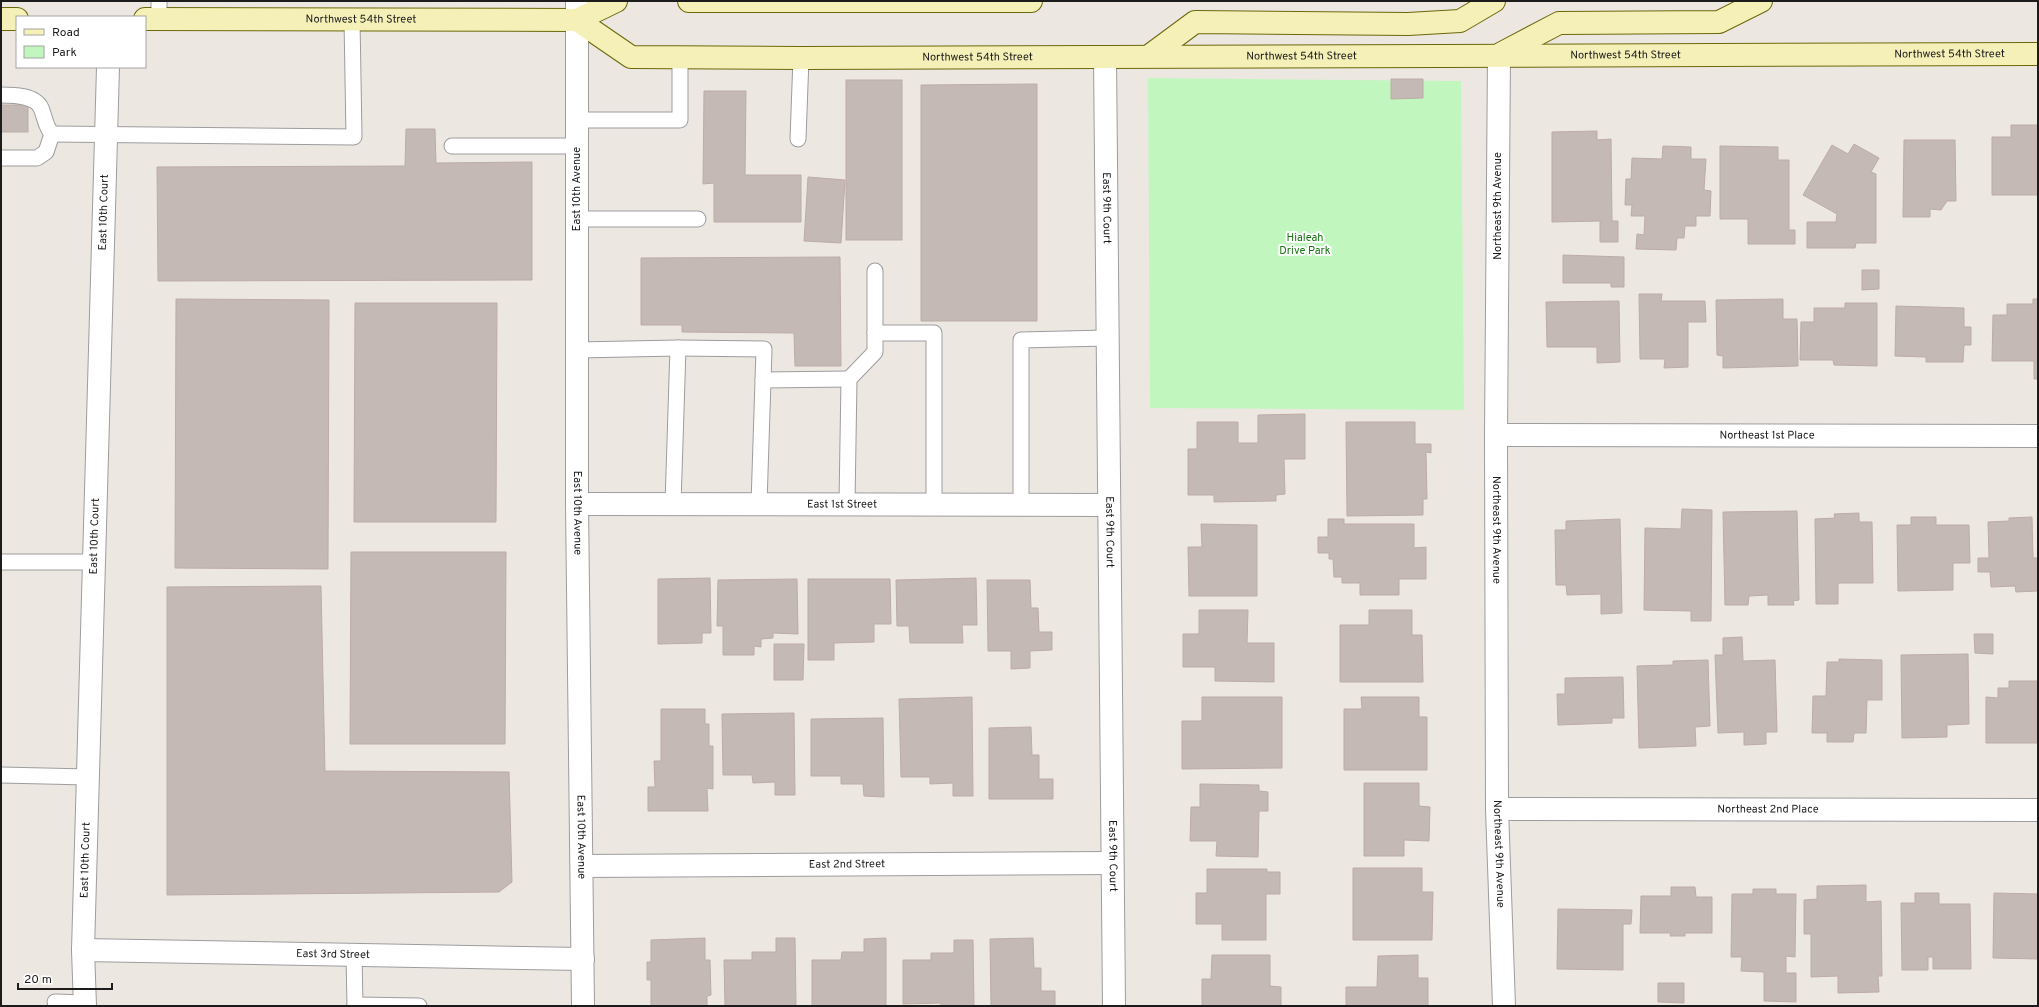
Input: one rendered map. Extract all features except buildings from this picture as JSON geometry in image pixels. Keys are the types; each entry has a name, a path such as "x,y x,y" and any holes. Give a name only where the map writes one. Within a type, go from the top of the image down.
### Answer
{"main road":[{"name":"Northwest 54th Street","path":"154,13 352,19 577,10 616,1"},
{"path":"689,1 1031,1"},
{"path":"1149,56 1195,22 1408,24 1460,21 1494,1"},
{"path":"1499,55 1559,23 1719,22 1761,1"},
{"name":"Northwest 54th Street","path":"577,10 631,57 801,58 2038,54"},
{"path":"1,19 16,19"}],"street":[{"name":"East 10th Avenue","path":"577,10 577,504 583,1006"},
{"name":"Northeast 9th Avenue","path":"1499,55 1496,435 1497,809 1504,1006"},
{"name":"East 9th Court","path":"1105,57 1108,505 1114,1006"},
{"name":"East 10th Court","path":"85,1005 83,950 108,68"},
{"name":"Northeast 1st Place","path":"1496,435 2038,436"},
{"name":"East 1st Street","path":"577,504 848,503 934,505 1108,505"},
{"name":"Northeast 2nd Place","path":"1497,809 2038,810"},
{"name":"East 2nd Street","path":"582,866 1112,863"},
{"name":"East 3rd Street","path":"83,950 583,959"}],"lane":[{"path":"52,134 354,137 352,19"},
{"path":"577,120 680,120 680,57"},
{"path":"798,139 801,58"},
{"path":"1,95 32,98 40,106 48,129 52,134"},
{"path":"1,158 36,158 46,152 52,134"},
{"path":"452,146 577,146"},
{"path":"577,219 698,220"},
{"path":"848,503 849,379 874,352 875,271"},
{"path":"875,333 934,333 934,505"},
{"path":"1022,505 1021,340 1107,338"},
{"path":"673,504 678,348"},
{"path":"577,350 678,348 764,349 758,504"},
{"path":"763,380 849,379"},
{"path":"1,562 94,562"},
{"path":"1,775 88,777"},
{"path":"354,955 355,1006 419,1006"},
{"path":"55,1002 85,1005"}],"green space":[{"name":"Hialeah Drive Park","path":"1148,78 1461,81 1464,410 1150,408"}]}
